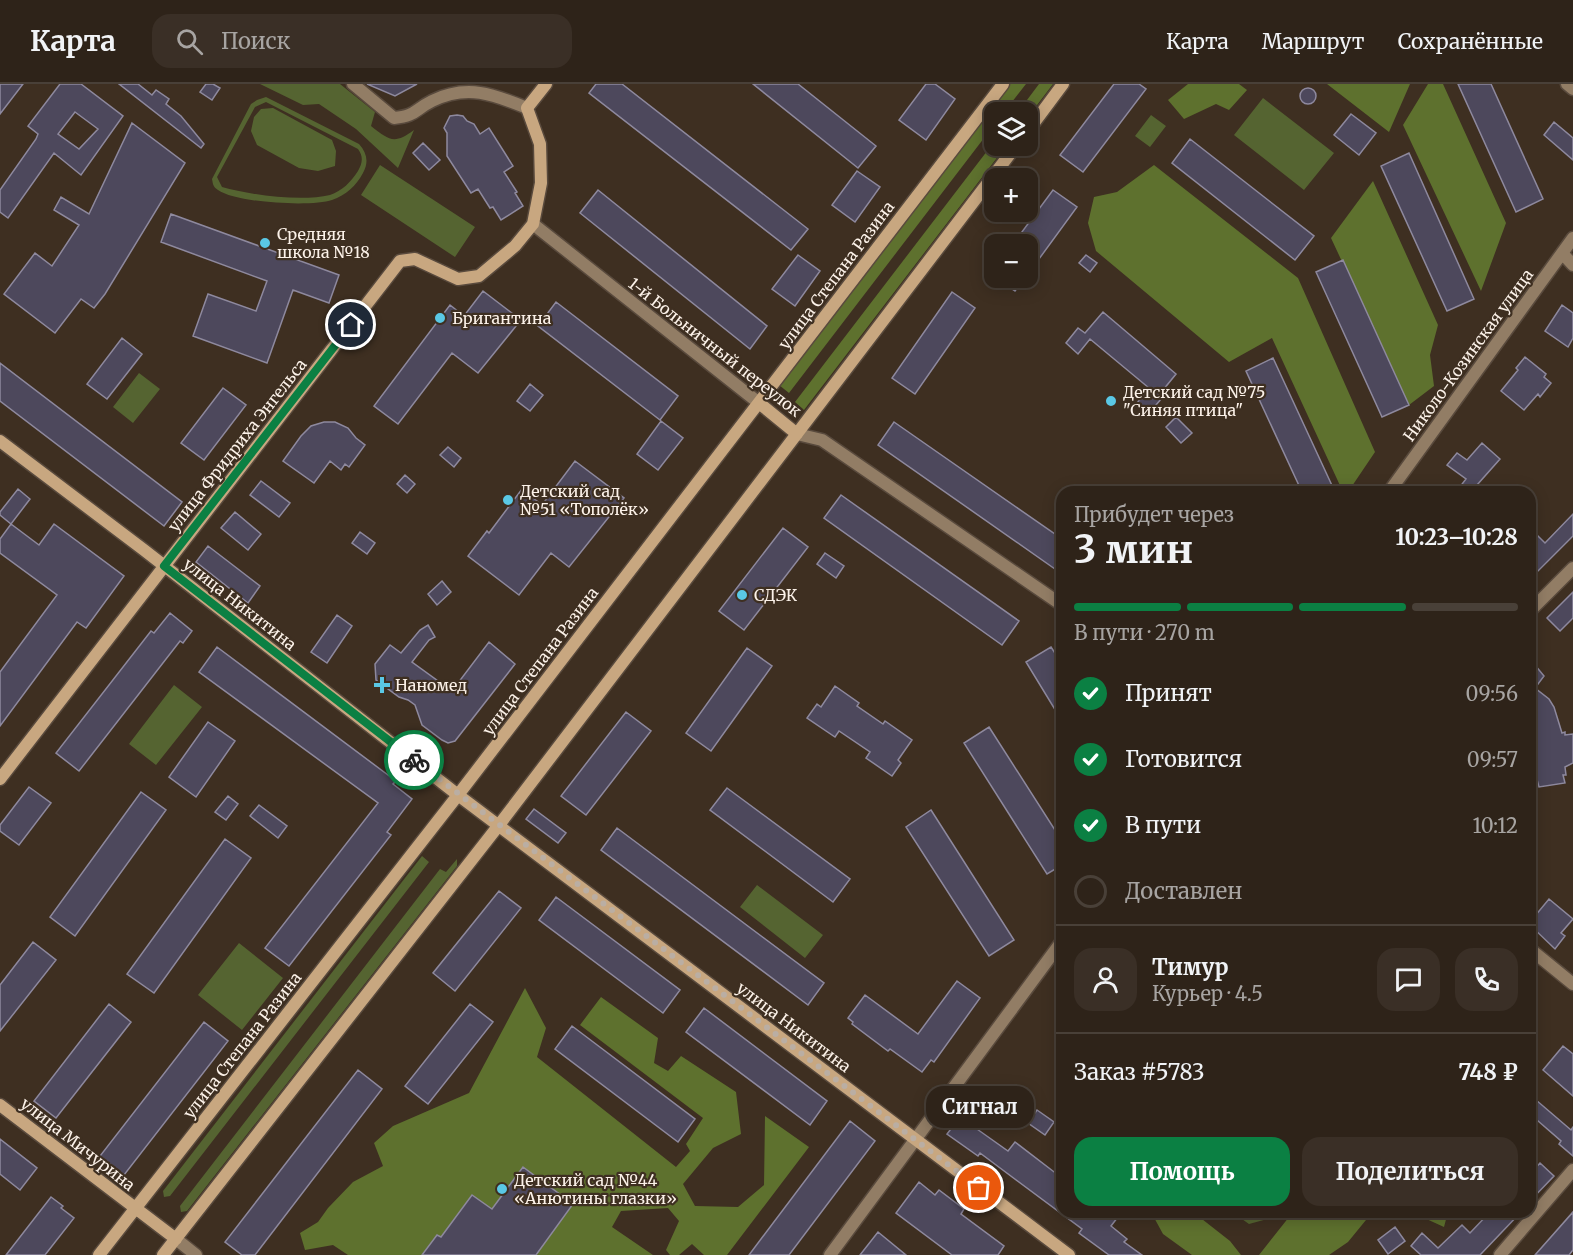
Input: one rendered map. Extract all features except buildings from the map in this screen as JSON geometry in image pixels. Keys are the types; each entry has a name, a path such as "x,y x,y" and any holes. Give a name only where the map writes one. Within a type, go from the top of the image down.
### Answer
{"main road":[{"path":"527,108 546,84"},
{"name":"улица Степана Разина","path":"99,1255 458,795 1003,84"},
{"path":"1038,118 1063,84"},
{"name":"улица Фридриха Энгельса","path":"0,779 400,261 415,259 458,279 479,276 515,246 533,224 541,183 540,144 527,108"},
{"path":"164,1255 499,825 1008,156"},
{"name":"1-й Больничный переулок","path":"759,403 797,434"},
{"name":"улица Никитина","path":"0,441 458,795 1069,1255"},
{"name":"улица Мичурина","path":"0,1105 176,1239"}],"street":[{"path":"353,84 394,118 410,117 430,101 458,90 491,93 527,108"},
{"path":"1566,84 1573,89"},
{"name":"1-й Больничный переулок","path":"533,224 759,403"},
{"name":"Николо-Козинская улица","path":"1393,486 1573,238"},
{"path":"1562,253 1573,265"},
{"name":"1-й Больничный переулок","path":"797,434 822,440 1056,601"},
{"path":"1536,605 1573,568"},
{"path":"831,1255 1056,949"},
{"path":"1536,954 1573,984"},
{"path":"1536,1213 1573,1170"},
{"path":"1500,1255 1532,1218"},
{"path":"176,1239 196,1255"}],"green space":[{"path":"260,84 340,84 375,112 371,126 382,135 396,139 414,130 398,168 356,129 319,104 303,105"},
{"path":"1010,84 1026,84 1012,102 996,102"},
{"path":"1039,84 1053,84 1038,104 1026,102"},
{"path":"1188,84 1239,84 1247,90 1229,110 1216,104 1184,119 1168,100"},
{"path":"1327,84 1410,84 1389,132"},
{"path":"1428,84 1443,84 1506,223 1481,291 1403,125"},
{"path":"266,97 359,144 365,154 365,169 350,190 332,200 292,203 257,201 216,189 212,179 251,104","holes":["266,102 358,149 362,160 358,171 346,186 330,195 290,198 247,193 222,187 217,177 255,107"]},
{"path":"1263,98 1334,153 1304,190 1234,135"},
{"path":"273,108 332,140 336,151 335,166 318,171 299,168 257,145 251,131 254,117 261,109"},
{"path":"1151,115 1166,126 1150,147 1135,136"},
{"path":"984,118 984,138 789,393 779,385"},
{"path":"984,155 998,156 989,168 984,168 984,175 804,410 795,402"},
{"path":"380,165 475,227 455,257 361,195"},
{"path":"1154,165 1298,278 1375,452 1352,486 1340,486 1272,338 1229,362 1096,251 1088,223 1094,197 1117,192"},
{"path":"1373,181 1438,325 1430,355 1434,386 1409,405 1331,238"},
{"path":"139,373 160,389 133,423 113,407"},
{"path":"174,685 202,707 156,765 129,744"},
{"path":"422,856 429,862 170,1196 164,1197 163,1191"},
{"path":"457,859 457,866 187,1211 181,1212 180,1206 440,869 446,872"},
{"path":"757,885 823,935 805,958 740,907"},
{"path":"239,943 283,978 242,1030 198,995"},
{"path":"525,988 546,1028 537,1057 676,1167 690,1151 686,1144 703,1118 580,1025 601,997 658,1038 654,1063 668,1071 681,1056 736,1092 741,1134 713,1148 683,1184 695,1206 738,1207 764,1185 765,1116 809,1147 727,1255 704,1255 692,1244 679,1255 670,1255 666,1250 679,1221 668,1208 621,1211 612,1227 653,1255 348,1255 333,1245 305,1250 300,1233 318,1222 353,1182 383,1166 374,1143 393,1126 469,1093"},
{"path":"1154,1218 1201,1218 1230,1241 1241,1255 1192,1255 1163,1234"},
{"path":"1240,1218 1271,1218 1249,1224"},
{"path":"1288,1218 1372,1218 1366,1220 1348,1242 1329,1255 1259,1255"},
{"path":"1424,1218 1446,1218 1444,1227"}],"way so far":[{"path":"414,760 979,1188"}],"place":[{"name":"Средняя школа №18","path":"265,243"},
{"name":"Бригантина","path":"440,318"},
{"name":"Детский сад №75 \"Синяя птица\"","path":"1111,401"},
{"name":"Детский сад №51 «Тополёк»","path":"508,500"},
{"name":"СДЭК","path":"742,595"},
{"name":"Наномед","path":"382,685"},
{"name":"Сигнал","path":"979,1188"},
{"name":"Детский сад №44 «Анютины глазки»","path":"502,1189"}],"route":[{"path":"351,325 164,566 414,760"}]}
